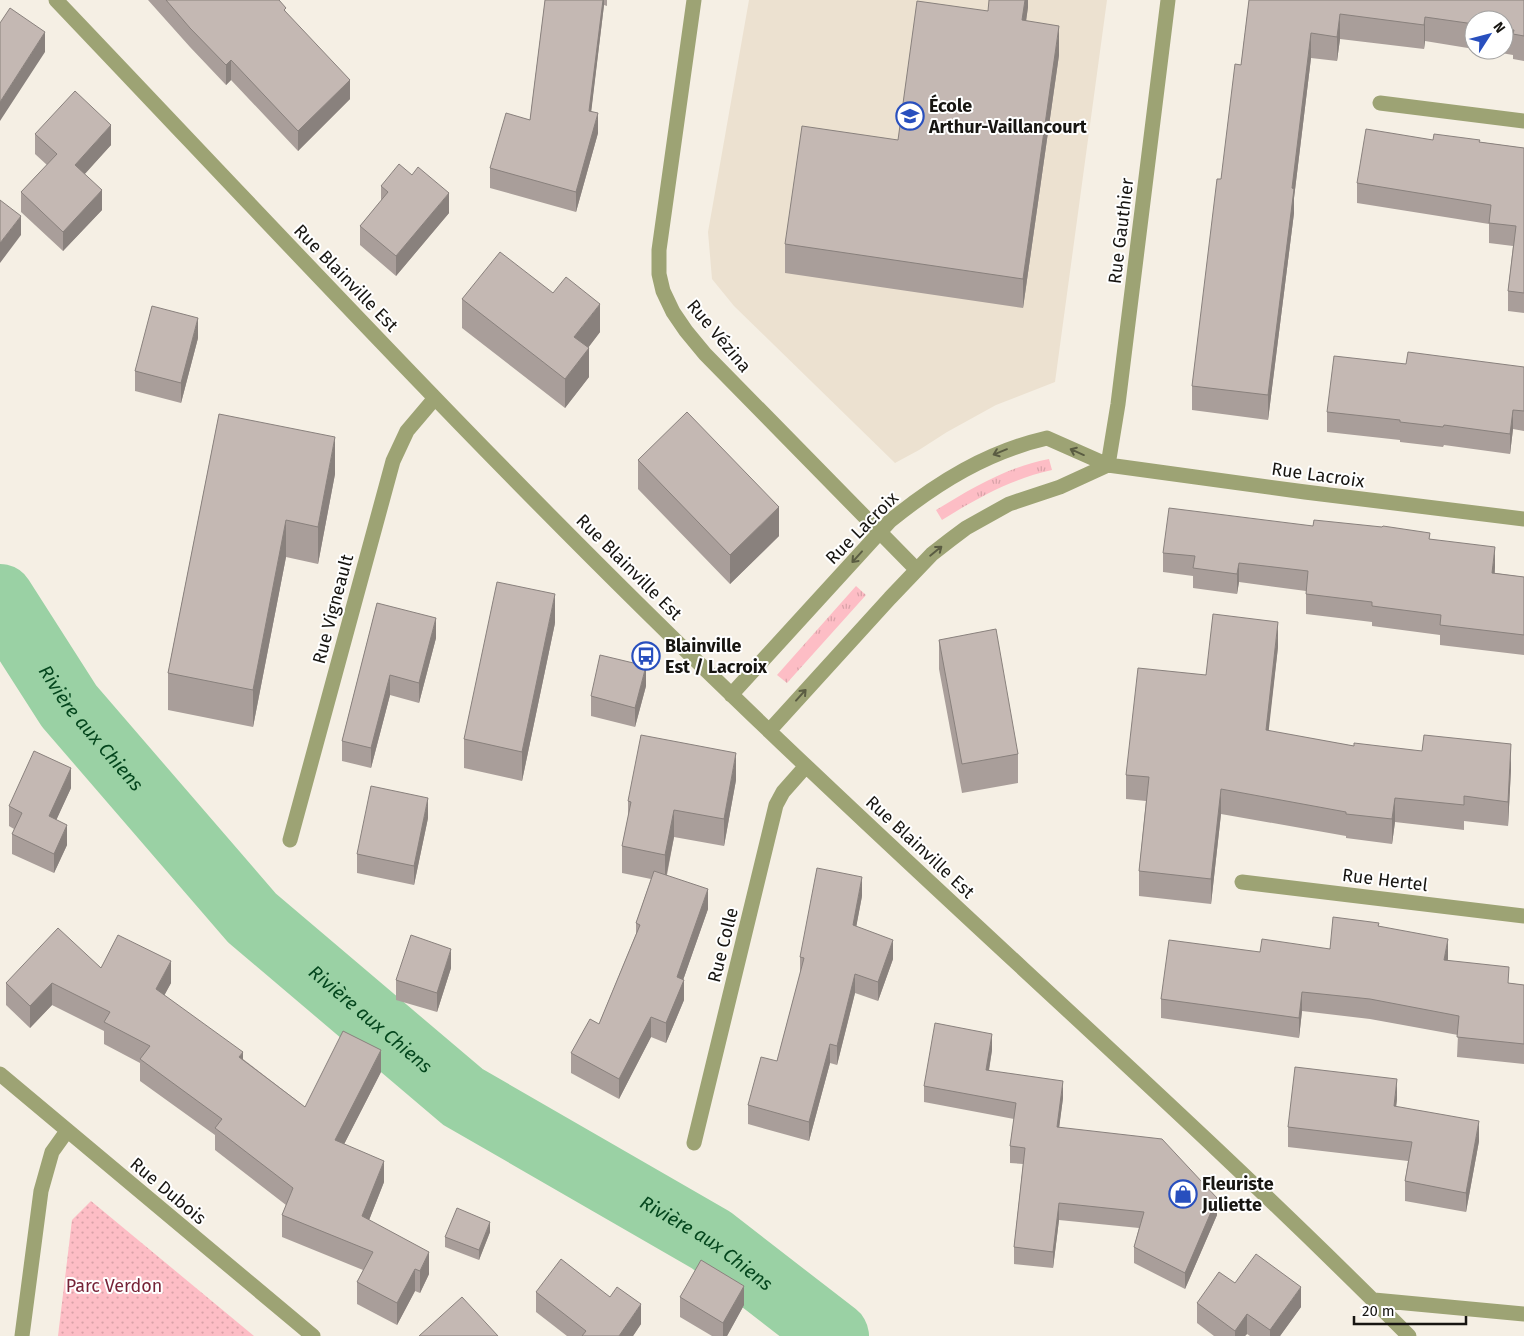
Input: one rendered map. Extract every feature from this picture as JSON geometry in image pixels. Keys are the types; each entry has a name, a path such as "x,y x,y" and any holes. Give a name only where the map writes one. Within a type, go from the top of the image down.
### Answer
{"street":[{"name":"Rue Blainville Est","path":"56,0 435,398 731,695 1230,1161 1410,1336"},
{"name":"Rue Vézina","path":"694,0 659,250 659,274 663,292 673,312 705,354 916,569"},
{"name":"Rue Gauthier","path":"1108,465 1118,404 1168,0"},
{"path":"1380,103 1524,121"},
{"name":"Rue Vigneault","path":"290,840 393,462 407,431 435,398"},
{"name":"Rue Lacroix","path":"731,695 880,532 914,502 949,478 984,459 1047,438 1108,465 1315,494 1524,520"},
{"path":"769,731 916,569 932,554 988,515 1009,504 1060,488 1108,465"},
{"name":"Rue Colle","path":"694,1143 776,805 783,792 806,766"},
{"name":"Rue Hertel","path":"1242,882 1524,916"},
{"name":"Rue Dubois","path":"0,1074 313,1336"},
{"path":"22,1336 41,1192 52,1152 67,1130"},
{"path":"1374,1300 1524,1314"}],"shaded area":[{"name":"École Arthur-Vaillancourt","path":"749,0 1107,0 1055,382 996,405 895,463 734,306 712,279 708,232"}],"green space":[{"path":"1049,459 1052,470 1008,484 968,504 942,520 936,510 976,486 1004,473"},
{"path":"856,586 866,595 787,683 777,675"},
{"name":"Parc Verdon","path":"91,1201 254,1336 58,1336 72,1220"}],"building":[{"path":"166,0 279,0 286,8 284,10 350,80 298,131 231,60 226,65"},
{"path":"545,0 603,0 589,111 598,113 576,192 490,168 506,113 530,120"},
{"path":"989,0 1025,0 1022,20 1059,26 1023,279 785,244 802,126 898,140 917,1 988,11"},
{"path":"1249,0 1524,0 1524,36 1514,34 1514,10 1464,10 1464,23 1425,17 1424,25 1340,14 1337,37 1311,33 1292,188 1294,189 1268,395 1192,386 1217,179 1221,179 1235,64 1241,65"},
{"path":"10,8 45,32 0,102 0,23"},
{"path":"75,91 111,125 75,165 102,190 63,232 21,192 57,154 35,134"},
{"path":"1366,129 1433,140 1434,134 1524,148 1524,293 1508,291 1516,226 1489,223 1491,205 1357,183"},
{"path":"399,164 412,175 418,167 449,193 396,256 360,226 388,192 381,186"},
{"path":"0,200 21,216 0,243"},
{"path":"500,252 553,293 566,277 600,304 574,337 589,348 565,379 462,299"},
{"path":"152,306 198,318 181,383 135,371"},
{"path":"1408,352 1524,367 1524,411 1513,410 1510,434 1327,412 1334,356 1406,364"},
{"path":"687,412 779,507 730,555 638,460"},
{"path":"219,414 335,437 318,527 286,520 253,690 168,673"},
{"path":"1169,508 1313,526 1314,520 1383,526 1430,533 1429,539 1495,547 1492,573 1524,577 1524,635 1440,625 1441,615 1372,606 1372,602 1306,594 1308,571 1239,563 1237,574 1193,568 1195,556 1163,553"},
{"path":"497,582 555,594 522,752 464,739"},
{"path":"377,603 436,618 419,683 390,675 371,748 342,741"},
{"path":"1213,614 1278,622 1266,730 1354,746 1354,743 1422,751 1424,735 1511,744 1508,802 1464,796 1464,805 1395,798 1392,819 1346,814 1346,812 1221,789 1211,879 1139,871 1149,777 1126,775 1138,668 1206,675"},
{"path":"996,629 1018,754 962,764 939,640"},
{"path":"600,655 646,666 635,708 591,696"},
{"path":"641,735 736,753 724,819 674,810 665,855 622,846 631,802 628,801"},
{"path":"34,751 71,768 49,816 67,825 54,854 12,834 22,813 9,806"},
{"path":"371,786 428,798 414,866 357,854"},
{"path":"817,868 862,877 853,925 893,940 878,982 855,974 837,1046 830,1044 809,1122 748,1105 761,1057 777,1061 804,958 800,957"},
{"path":"654,871 708,889 677,977 684,980 666,1023 651,1017 619,1079 571,1053 590,1019 599,1024 640,925 636,923"},
{"path":"1333,917 1379,923 1378,926 1448,939 1444,960 1509,967 1508,983 1524,985 1524,1044 1457,1037 1459,1016 1370,999 1302,992 1299,1018 1161,999 1169,940 1260,952 1262,939 1330,949"},
{"path":"58,928 101,968 118,935 171,961 156,989 243,1052 239,1057 305,1107 343,1031 381,1050 335,1140 384,1161 362,1216 429,1252 420,1271 415,1269 397,1303 357,1282 373,1252 282,1215 293,1188 215,1128 222,1119 140,1059 150,1046 104,1022 110,1012 52,983 30,1006 6,983"},
{"path":"411,935 451,949 437,993 396,980"},
{"path":"935,1023 992,1034 986,1070 1063,1081 1057,1127 1162,1139 1217,1198 1185,1273 1134,1247 1144,1212 1059,1203 1053,1252 1014,1247 1025,1148 1010,1146 1016,1103 924,1086"},
{"path":"1295,1067 1397,1079 1394,1106 1479,1121 1466,1193 1405,1181 1412,1142 1288,1127"},
{"path":"457,1208 490,1222 479,1250 445,1237"},
{"path":"1256,1254 1301,1287 1270,1330 1247,1314 1235,1331 1197,1303 1219,1272 1235,1283"},
{"path":"561,1259 610,1297 617,1287 641,1304 619,1336 582,1336 586,1331 536,1292"},
{"path":"701,1260 744,1286 723,1323 680,1297"},
{"path":"462,1297 498,1336 419,1336"}],"waterway":[{"name":"Rivière aux Chiens","path":"0,598 69,706 252,918 463,1097 711,1240 835,1336"}],"place":[{"name":"École Arthur-Vaillancourt","path":"910,116"},
{"name":"Blainville Est / Lacroix","path":"646,656"},
{"name":"Fleuriste Juliette","path":"1183,1194"}]}
